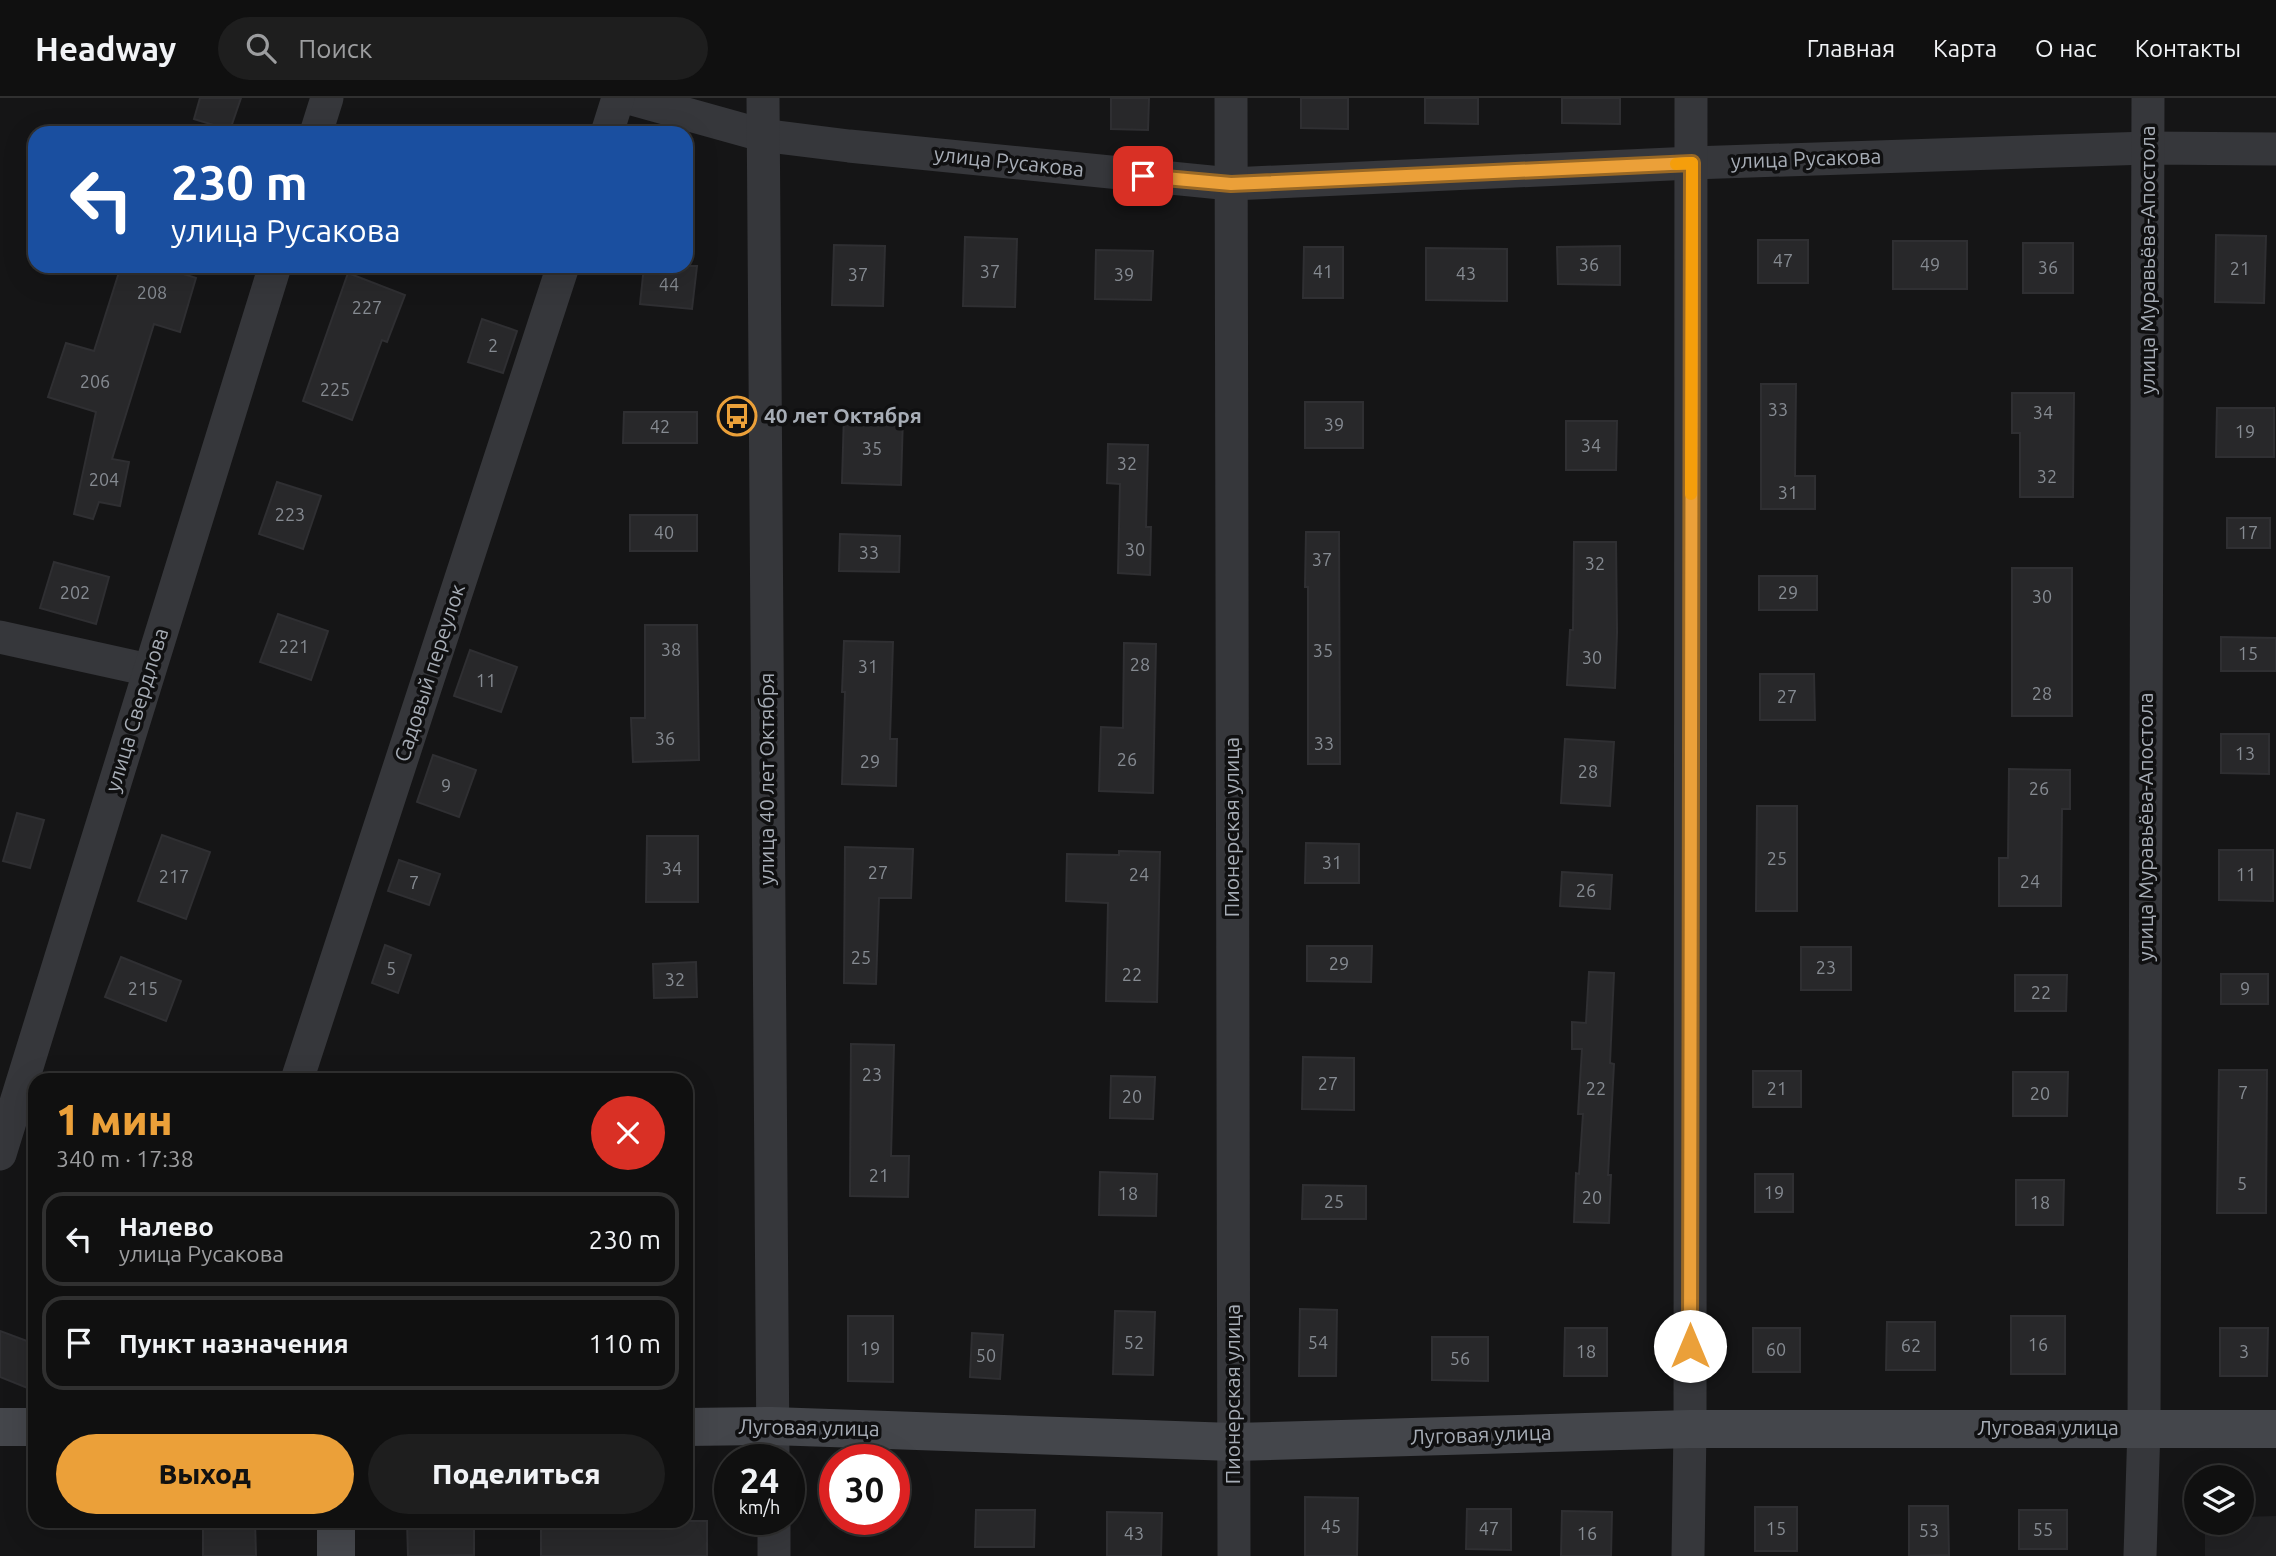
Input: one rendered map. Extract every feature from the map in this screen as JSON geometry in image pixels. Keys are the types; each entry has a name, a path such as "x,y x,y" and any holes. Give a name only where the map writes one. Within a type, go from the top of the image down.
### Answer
{"street":[{"path":"318,126 327,98"},
{"path":"609,126 618,98"},
{"name":"улица Русакова","path":"629,98 762,135 1231,184 1692,163 2148,148 2276,149"},
{"name":"улица 40 лет Октября","path":"763,98 773,1443"},
{"name":"Пионерская улица","path":"1231,98 1234,1556"},
{"path":"1688,1556 1691,98"},
{"name":"улица Муравьёва-Апостола","path":"2140,1556 2144,1427 2148,98"},
{"name":"улица Свердлова","path":"0,1154 273,273"},
{"name":"Садовый переулок","path":"299,1073 561,273"},
{"path":"0,637 149,670"},
{"path":"0,1427 28,1427"},
{"name":"Луговая улица","path":"693,1428 773,1443 1233,1441 1690,1429 2276,1429"},
{"path":"336,1528 336,1556"},
{"path":"774,1535 774,1556"}],"shaded area":[{"path":"2276,1516 2276,1556 2205,1556 2205,1535 2254,1535 2254,1517"}],"building":[{"path":"200,98 241,98 231,126 217,126 194,119"},
{"path":"1111,98 1149,98 1148,130 1111,129"},
{"path":"1301,98 1348,98 1348,129 1301,128"},
{"path":"1425,98 1478,98 1478,124 1425,123"},
{"path":"1562,98 1620,98 1620,124 1562,123"},
{"path":"2216,235 2266,236 2264,303 2215,302"},
{"path":"965,237 1017,239 1015,307 963,306"},
{"path":"1758,240 1808,240 1808,283 1758,283"},
{"path":"1893,241 1967,241 1967,289 1893,289"},
{"path":"2023,243 2073,243 2073,293 2023,293"},
{"path":"834,245 885,246 883,306 832,305"},
{"path":"1620,246 1620,285 1558,284 1557,247"},
{"path":"1304,247 1343,247 1343,298 1303,298"},
{"path":"1426,248 1507,249 1507,301 1426,300"},
{"path":"1096,250 1153,251 1151,300 1095,299"},
{"path":"693,266 697,266 692,309 640,304 643,273 693,273"},
{"path":"119,273 180,273 196,278 180,332 154,324 112,459 129,462 120,506 99,502 93,519 74,514 96,412 48,397 66,343 94,351"},
{"path":"348,273 405,295 387,342 382,340 352,420 303,401"},
{"path":"482,319 517,331 503,373 468,362"},
{"path":"1761,384 1796,384 1795,476 1815,476 1815,509 1761,509"},
{"path":"2012,393 2074,393 2073,497 2020,497 2020,433 2012,433"},
{"path":"1305,402 1363,402 1363,448 1305,448"},
{"path":"2217,408 2274,408 2274,457 2216,457"},
{"path":"624,412 697,412 697,443 623,443"},
{"path":"844,413 903,415 901,485 842,483"},
{"path":"1566,421 1617,421 1616,470 1566,470"},
{"path":"1108,444 1148,445 1146,527 1151,527 1150,575 1118,573 1120,484 1107,483"},
{"path":"277,482 321,496 303,549 259,534"},
{"path":"630,515 697,515 697,551 630,551"},
{"path":"2227,518 2270,518 2270,548 2227,548"},
{"path":"1306,532 1339,532 1340,764 1308,764"},
{"path":"840,534 900,536 899,572 839,571"},
{"path":"1574,542 1616,542 1615,688 1567,685 1570,630 1573,630"},
{"path":"54,562 109,577 96,624 40,608"},
{"path":"2012,568 2072,568 2072,716 2012,716"},
{"path":"1759,576 1817,576 1817,610 1759,610"},
{"path":"278,614 328,631 311,680 260,662"},
{"path":"645,625 697,625 699,760 633,762 631,718 645,718"},
{"path":"2221,637 2276,638 2276,671 2221,671"},
{"path":"844,641 893,642 890,739 897,739 896,786 842,784"},
{"path":"1124,643 1156,644 1153,793 1099,791 1101,727 1123,728"},
{"path":"470,650 517,667 501,712 454,696"},
{"path":"1760,674 1814,674 1815,720 1760,720"},
{"path":"2221,734 2269,734 2269,774 2221,773"},
{"path":"1565,739 1614,742 1610,806 1561,803"},
{"path":"433,755 476,770 459,817 417,802"},
{"path":"2009,769 2070,770 2070,809 2062,809 2061,906 1999,906 1999,858 2008,858"},
{"path":"1757,806 1797,806 1797,911 1756,911"},
{"path":"17,813 44,820 30,868 3,861"},
{"path":"162,835 210,852 186,919 138,901"},
{"path":"647,836 698,836 698,902 646,902"},
{"path":"1306,843 1359,844 1359,883 1305,883"},
{"path":"845,847 913,849 911,898 879,898 876,984 844,983"},
{"path":"2219,850 2273,850 2273,901 2219,900"},
{"path":"1119,851 1160,852 1157,1002 1106,1001 1108,903 1066,901 1067,854 1119,855"},
{"path":"399,860 440,874 429,905 388,891"},
{"path":"1562,872 1612,875 1610,909 1560,906"},
{"path":"385,945 411,955 398,993 372,983"},
{"path":"1307,946 1372,946 1371,982 1307,981"},
{"path":"1801,947 1851,947 1851,990 1801,990"},
{"path":"121,957 181,981 166,1021 105,997"},
{"path":"696,962 697,997 654,998 653,964"},
{"path":"1589,972 1614,973 1610,1063 1614,1064 1608,1175 1611,1175 1609,1223 1574,1222 1583,1114 1578,1114 1582,1049 1572,1049 1572,1022 1586,1023"},
{"path":"2221,974 2268,974 2268,1004 2221,1004"},
{"path":"2015,975 2067,975 2066,1011 2015,1011"},
{"path":"851,1044 894,1045 891,1156 909,1156 908,1197 850,1196"},
{"path":"1303,1057 1354,1058 1354,1110 1302,1109"},
{"path":"2219,1070 2267,1070 2266,1213 2217,1213"},
{"path":"1753,1071 1801,1071 1801,1107 1753,1107"},
{"path":"2013,1072 2068,1072 2067,1116 2013,1116"},
{"path":"1111,1076 1155,1077 1153,1119 1110,1118"},
{"path":"1100,1172 1157,1174 1156,1216 1099,1215"},
{"path":"1755,1174 1793,1174 1793,1212 1755,1212"},
{"path":"2016,1180 2064,1180 2063,1225 2016,1225"},
{"path":"1303,1185 1366,1186 1366,1219 1302,1219"},
{"path":"1300,1309 1337,1310 1336,1376 1299,1376"},
{"path":"1115,1311 1155,1312 1153,1375 1113,1374"},
{"path":"848,1316 893,1316 893,1382 848,1381"},
{"path":"2011,1316 2065,1316 2065,1374 2011,1374"},
{"path":"1887,1322 1935,1322 1935,1370 1886,1370"},
{"path":"1565,1328 1607,1328 1607,1376 1564,1376"},
{"path":"1753,1328 1800,1328 1800,1372 1753,1372"},
{"path":"2220,1328 2268,1328 2267,1376 2220,1376"},
{"path":"0,1331 28,1341 28,1388 0,1377"},
{"path":"972,1333 1003,1335 1000,1379 970,1377"},
{"path":"1432,1337 1488,1337 1488,1381 1432,1380"},
{"path":"1305,1497 1358,1498 1357,1556 1305,1556"},
{"path":"1909,1506 1948,1506 1949,1555 1909,1556"},
{"path":"1755,1507 1797,1507 1797,1551 1755,1551"},
{"path":"1467,1509 1511,1509 1511,1550 1466,1549"},
{"path":"976,1510 1035,1510 1034,1547 975,1547"},
{"path":"2019,1510 2067,1510 2067,1549 2019,1549"},
{"path":"1562,1511 1612,1512 1611,1556 1561,1556"},
{"path":"1107,1512 1162,1513 1161,1556 1107,1556"},
{"path":"693,1521 707,1521 707,1556 541,1556 541,1528 693,1528"},
{"path":"203,1528 255,1528 256,1556 203,1556"},
{"path":"407,1528 474,1528 474,1555 408,1556"}],"slow traffic":[{"path":"1676,164 1692,163 1691,494"}],"place":[{"name":"40 лет Октября","path":"737,416"}],"route":[{"path":"1143,176 1231,184 1692,163 1690,1346"}]}
